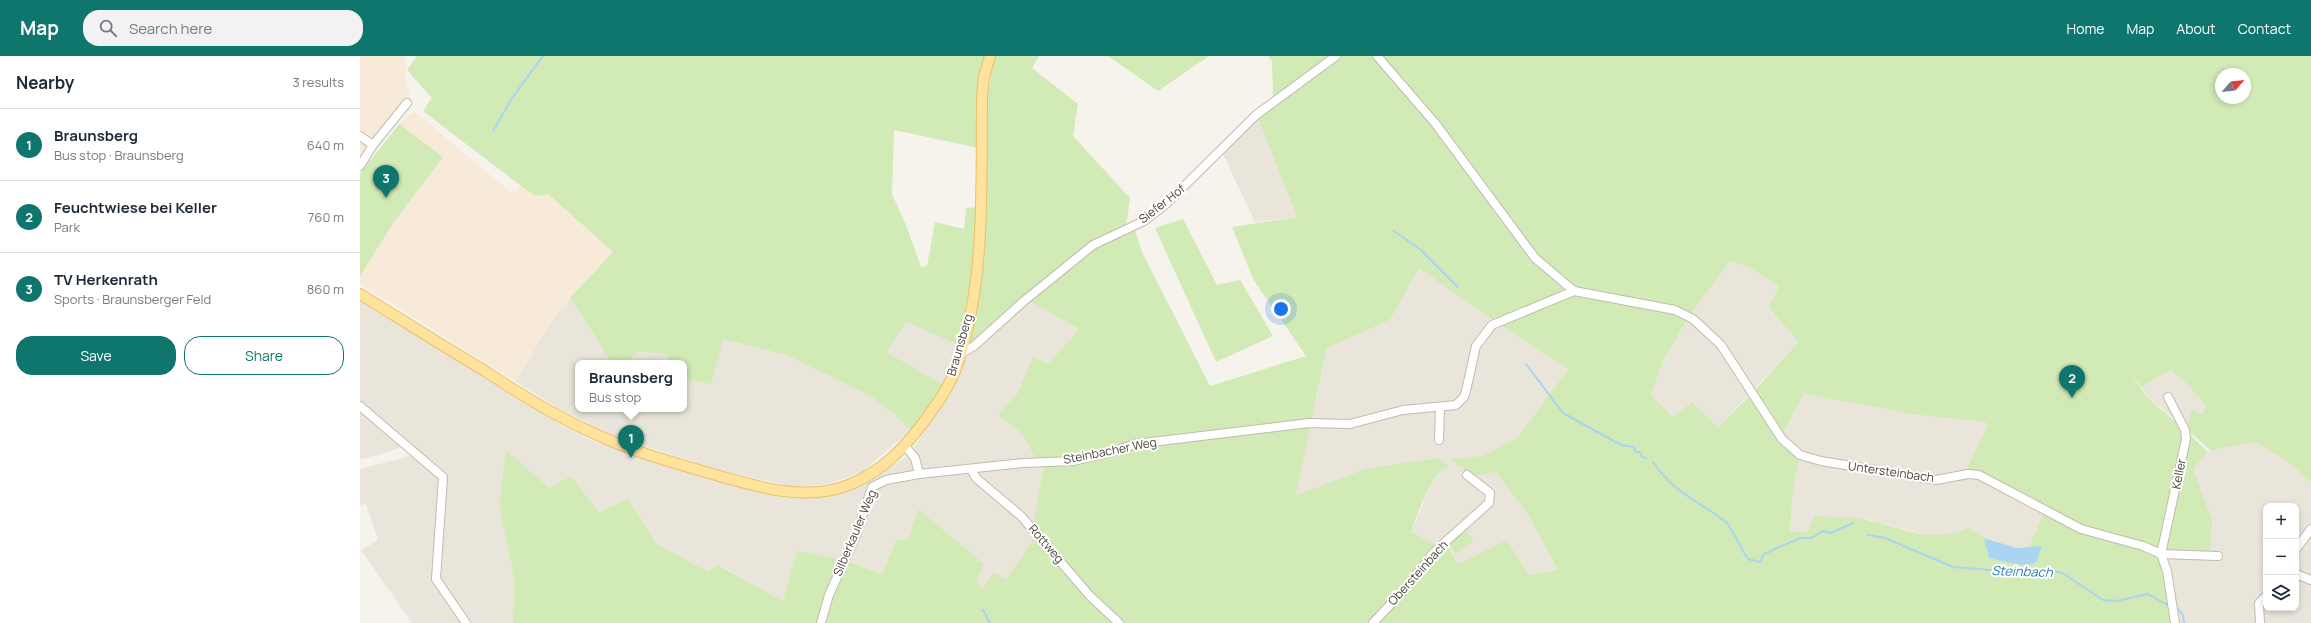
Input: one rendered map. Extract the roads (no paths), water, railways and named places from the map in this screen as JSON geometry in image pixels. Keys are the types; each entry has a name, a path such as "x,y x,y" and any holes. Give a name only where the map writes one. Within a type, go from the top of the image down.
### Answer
{"main road":[{"name":"Braunsberg","path":"360,294 564,420 592,434 664,460 766,489 812,493 839,488 870,475 891,460 905,446 941,397 954,374 972,303 978,241 982,96 984,77 990,56"}],"street":[{"name":"Siefer Hof","path":"960,354 974,346 1024,301 1094,245 1144,221 1166,204 1256,115 1336,56"},
{"path":"1377,56 1435,123 1535,258 1574,291 1510,316 1492,325 1476,346 1464,397 1456,405 1440,406 1439,440"},
{"path":"360,166 373,145 407,103"},
{"path":"360,136 373,145"},
{"name":"Untersteinbach","path":"1574,291 1675,310 1693,319 1721,345 1782,439 1800,456 1820,462 1936,480 1968,474 1979,475 2081,529 2143,546 2160,554"},
{"name":"Keller","path":"2160,554 2186,439 2185,430 2168,397"},
{"path":"360,406 443,477 436,579 466,623"},
{"name":"Steinbacher Weg","path":"919,474 1023,463 1073,460 1112,452 1135,444 1309,423 1350,424 1403,410 1440,406"},
{"path":"905,446 915,458 919,474"},
{"name":"Rottweg","path":"971,469 976,478 1032,527 1090,596 1119,623"},
{"name":"Silberkauler Weg","path":"821,623 821,617 829,595 856,535 872,487 886,480 919,474"},
{"path":"870,475 886,480"},
{"name":"Obersteinbach","path":"1373,623 1405,589 1434,552 1489,503 1490,493 1467,475"},
{"path":"2299,545 2311,530"},
{"path":"2175,623 2167,570 2160,554 2218,556"},
{"path":"2298,575 2311,580"},
{"path":"2260,623 2259,603 2263,599"}],"water":[{"path":"1984,538 2017,548 2042,546 2036,563 2021,565 1989,558"}],"waterway":[{"path":"493,131 512,98 543,56"},
{"path":"1394,231 1421,250 1458,287"},
{"path":"1526,364 1563,413 1621,445 1634,447 1635,452 1640,452 1642,457 1646,458"},
{"path":"1653,462 1661,473 1678,489 1726,522 1748,559 1760,562 1764,554 1800,538 1811,538 1823,531 1831,533 1853,523"},
{"name":"Steinbach","path":"1868,535 1885,538 1953,567 2016,572 2061,572 2103,600 2117,601 2148,594 2169,606"},
{"path":"2178,609 2183,615 2184,623"},
{"path":"983,610 990,623"}],"place":[{"name":"TV Herkenrath","path":"386,198"},
{"name":"Feuchtwiese bei Keller","path":"2072,398"},
{"name":"Braunsberg","path":"631,458"}]}
